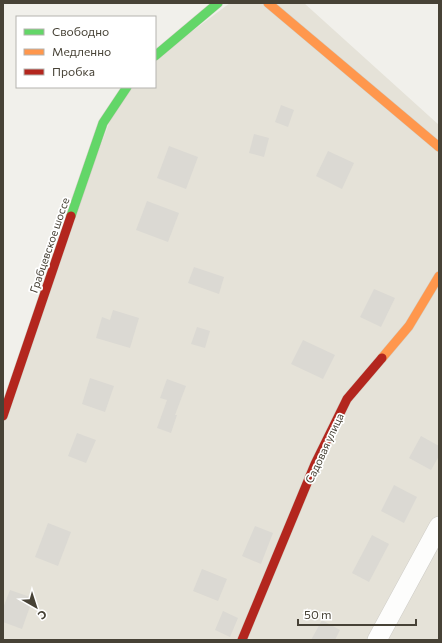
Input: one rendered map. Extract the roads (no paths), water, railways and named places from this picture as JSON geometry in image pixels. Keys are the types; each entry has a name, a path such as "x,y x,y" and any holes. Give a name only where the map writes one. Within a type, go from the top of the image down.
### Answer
{"street":[{"path":"156,55 178,35 218,3"},
{"path":"268,3 439,147"},
{"name":"Грабцевское шоссе","path":"3,416 104,123 126,88"},
{"name":"Садовая улица","path":"242,640 257,607 315,464 347,399 409,326 439,276"},
{"path":"377,640 439,526"}]}
